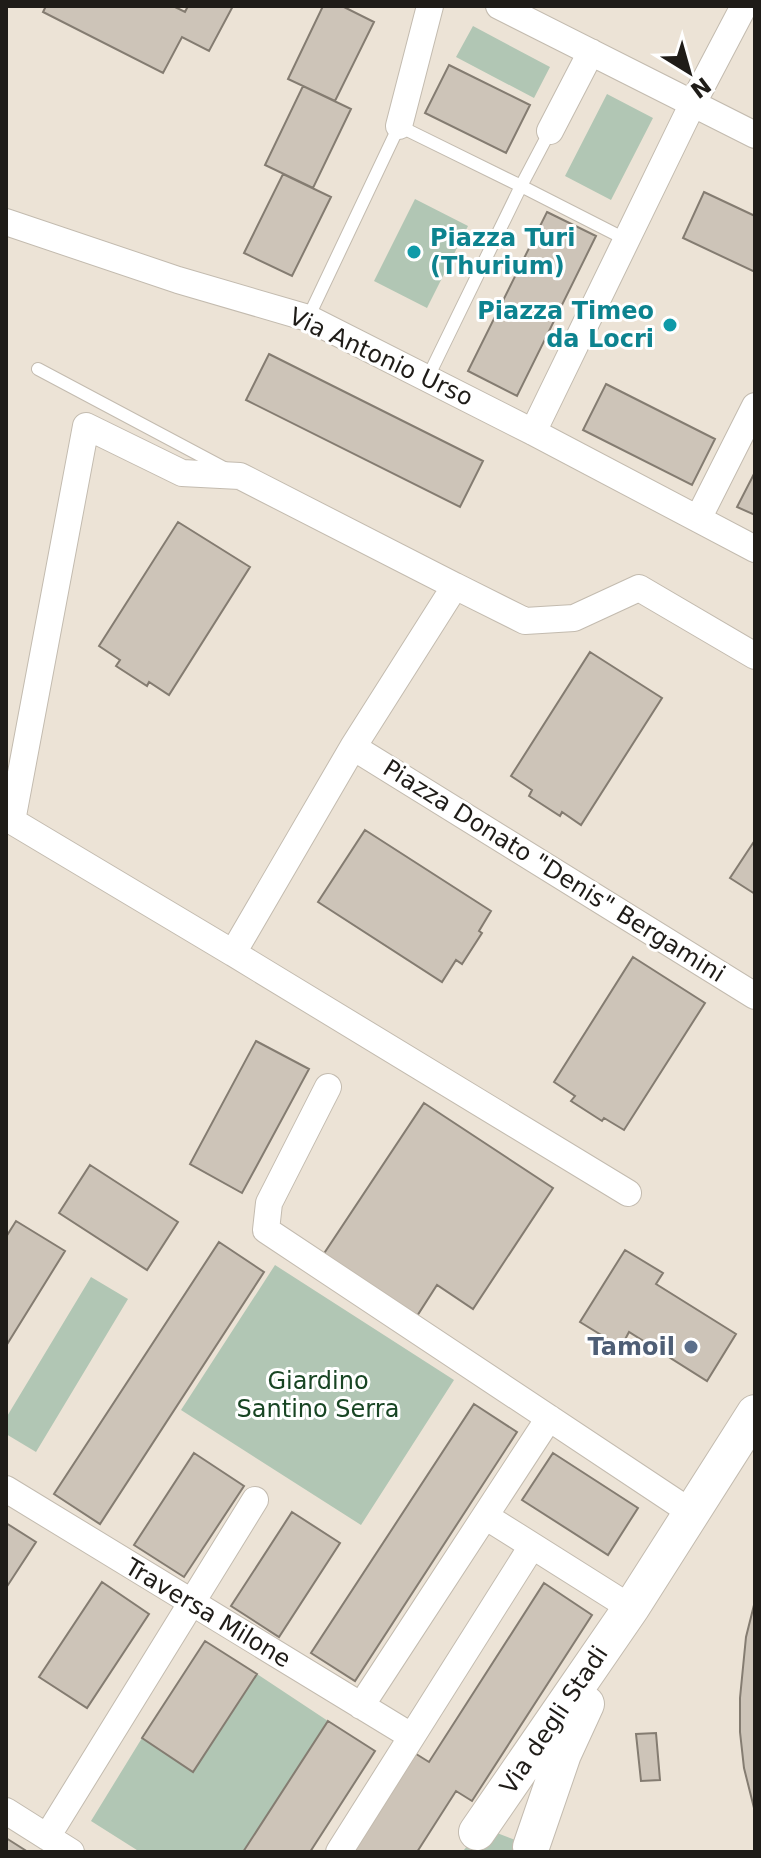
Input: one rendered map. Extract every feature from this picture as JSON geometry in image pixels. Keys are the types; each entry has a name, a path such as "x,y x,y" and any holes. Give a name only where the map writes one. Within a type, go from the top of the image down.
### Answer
{"street":[{"path":"399,126 430,6"},
{"path":"499,6 755,135"},
{"path":"533,432 693,103 744,6"},
{"path":"550,131 591,52"},
{"name":"Via Antonio Urso","path":"6,222 178,280 308,318 428,377 755,549"},
{"path":"698,519 755,406"},
{"path":"628,1193 12,821 86,426 182,473 240,476 525,621 574,618 639,588 755,656"},
{"path":"233,953 353,747 455,586"},
{"name":"Piazza Donato \"Denis\" Bergamini","path":"353,747 755,996"},
{"path":"328,1087 269,1203 266,1230 692,1513"},
{"name":"Via degli Stadi","path":"466,1842 631,1608 755,1413"},
{"path":"361,1706 549,1418"},
{"name":"Traversa Milone","path":"6,1489 411,1736"},
{"path":"47,1837 255,1500"},
{"path":"485,1516 631,1608"},
{"path":"339,1852 532,1546"},
{"name":"Via degli Stadi","path":"532,1850 563,1754 631,1608"},
{"path":"6,1811 71,1852"},
{"name":"Via degli Stadi","path":"466,1842 497,1828 521,1837 532,1850"}],"lane":[{"path":"308,318 399,126 627,240"},
{"path":"428,377 550,131"},
{"path":"38,369 240,476"}],"green space":[{"path":"473,26 550,67 534,98 456,57"},
{"path":"607,94 653,118 611,200 565,176"},
{"path":"415,199 468,226 427,308 374,281"},
{"name":"Giardino Santino Serra","path":"275,1265 454,1380 361,1525 181,1410"},
{"path":"91,1277 128,1299 36,1452 6,1434 6,1418"},
{"path":"257,1674 328,1721 243,1852 140,1852 91,1821 142,1738 194,1771"},
{"path":"497,1833 518,1841 529,1852 462,1852 472,1841"}],"building":[{"path":"46,6 173,6 185,12 188,6 233,6 209,51 182,37 163,73 43,12"},
{"path":"323,6 342,6 374,22 335,101 288,79"},
{"path":"449,65 530,105 506,153 425,113"},
{"path":"303,86 351,109 313,188 265,165"},
{"path":"283,174 331,197 292,276 244,253"},
{"path":"704,192 755,216 755,272 683,238"},
{"path":"547,212 596,236 517,396 468,371"},
{"path":"269,354 483,461 460,507 246,400"},
{"path":"606,384 715,439 692,485 583,430"},
{"path":"755,472 755,515 737,507"},
{"path":"178,522 250,567 169,695 149,682 147,686 116,666 120,660 99,646"},
{"path":"590,652 662,698 581,825 529,796 532,790 511,776"},
{"path":"365,830 491,911 479,931 482,933 462,964 456,960 442,982 318,902"},
{"path":"755,840 755,894 730,878"},
{"path":"633,957 705,1003 624,1130 604,1118 602,1121 571,1101 575,1096 554,1082"},
{"path":"256,1041 309,1069 242,1193 190,1164"},
{"path":"424,1103 553,1188 473,1309 437,1285 417,1316 323,1255"},
{"path":"90,1165 178,1222 147,1270 59,1213"},
{"path":"16,1221 65,1251 6,1346 6,1237"},
{"path":"219,1242 264,1272 100,1524 54,1494"},
{"path":"625,1250 663,1273 656,1284 736,1334 707,1381 629,1332 621,1347 580,1322"},
{"path":"474,1404 517,1432 355,1681 311,1653"},
{"path":"194,1453 244,1486 184,1577 134,1545"},
{"path":"553,1453 638,1508 608,1555 522,1500"},
{"path":"292,1512 340,1543 279,1637 231,1606"},
{"path":"6,1523 36,1542 6,1588"},
{"path":"102,1582 149,1614 87,1708 39,1677"},
{"path":"544,1583 592,1615 472,1801 456,1791 417,1852 349,1852 413,1752 429,1762"},
{"path":"755,1601 755,1812 744,1768 740,1698 746,1637"},
{"path":"205,1641 257,1674 193,1772 142,1738"},
{"path":"328,1721 375,1751 310,1852 243,1852"},
{"path":"656,1733 660,1780 641,1781 636,1734"},
{"path":"6,1838 28,1852 6,1852"}],"place":[{"name":"Piazza Turi (Thurium)","path":"414,252"},
{"name":"Piazza Timeo da Locri","path":"670,325"},
{"name":"Tamoil","path":"691,1347"}]}
